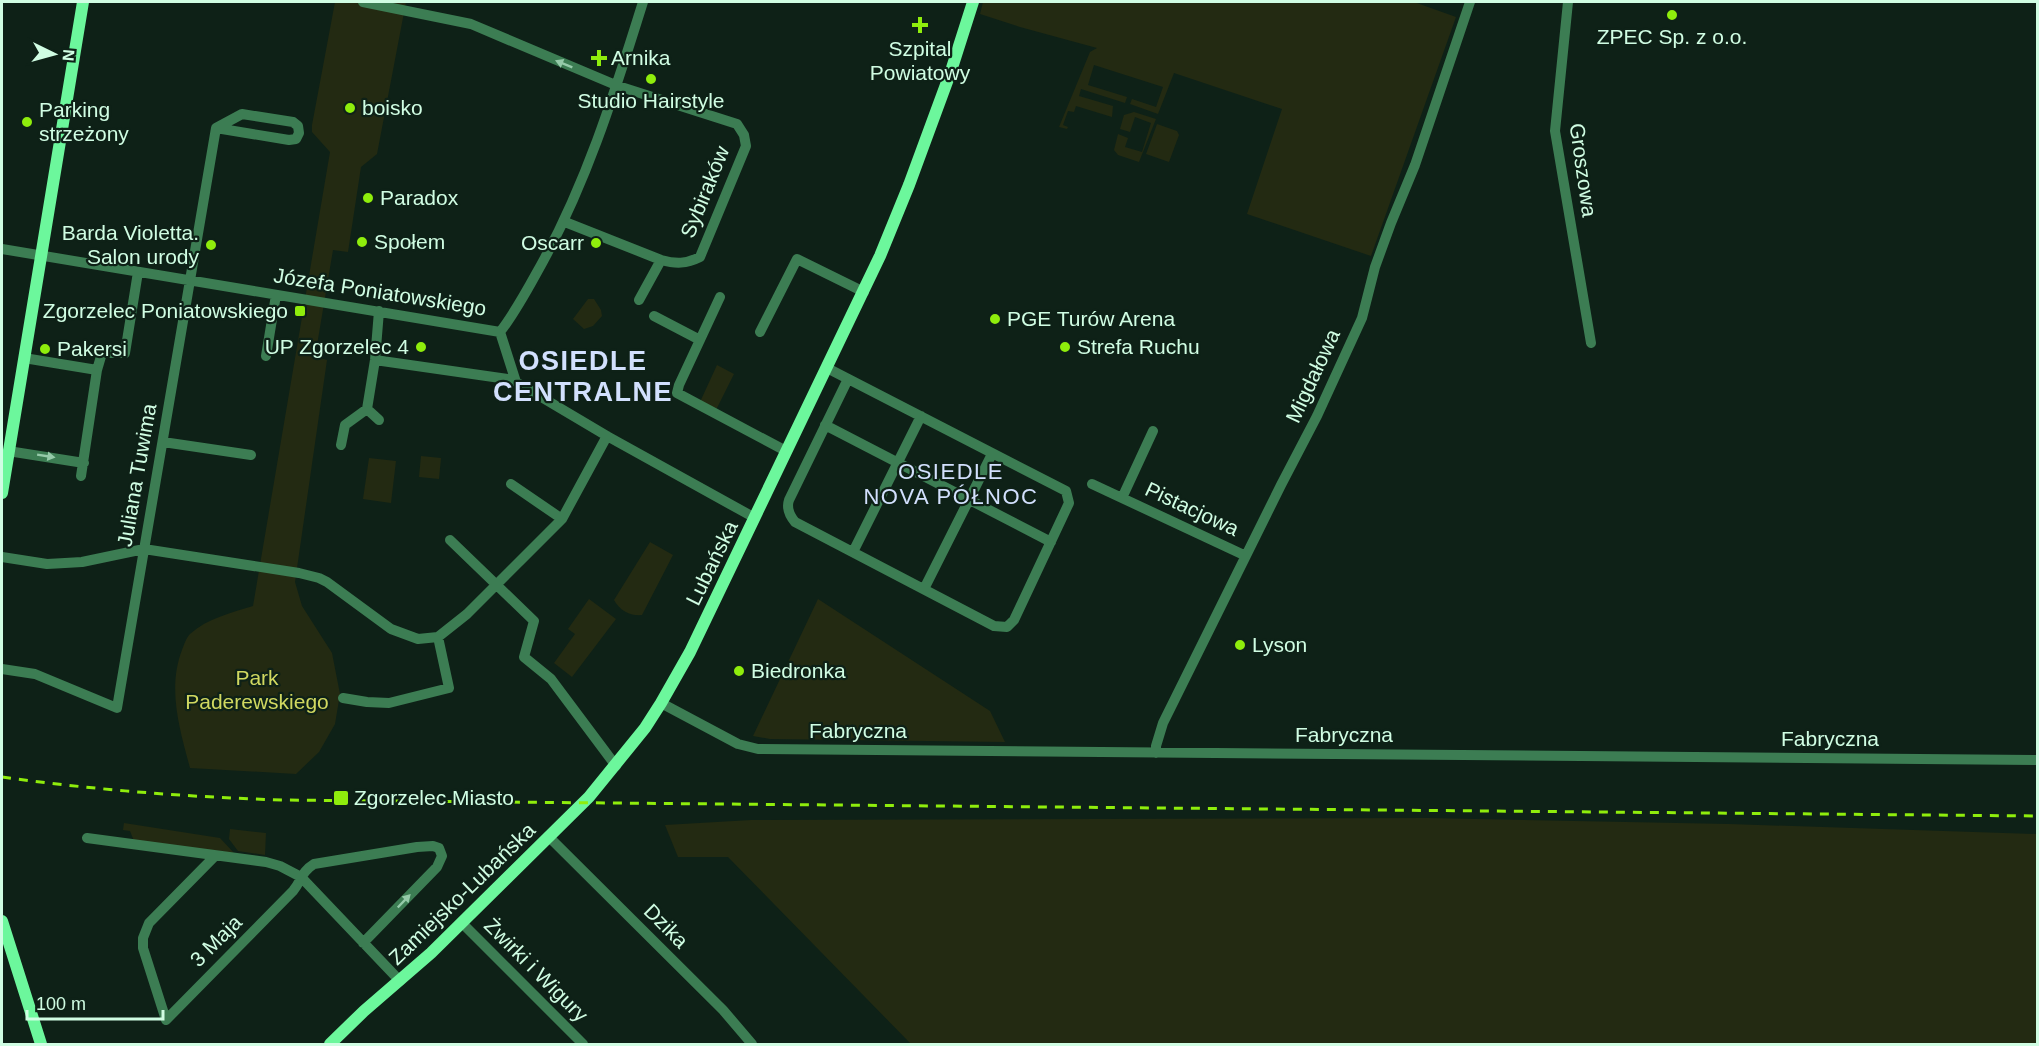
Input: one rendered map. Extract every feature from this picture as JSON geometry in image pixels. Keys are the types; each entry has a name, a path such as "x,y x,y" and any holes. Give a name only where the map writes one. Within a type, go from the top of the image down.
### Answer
{"main road":[{"path":"2,492 83,2"},
{"name":"Lubańska","path":"616,766 662,703 690,652 864,292 923,148 973,2"},
{"name":"Zamiejsko-Lubańska","path":"330,1044 462,923 589,797 616,766"},
{"path":"2,921 41,1044"}],"street":[{"name":"Sybiraków","path":"363,2 471,24 618,86 737,124 744,135 746,146 700,257 684,264 661,260 564,222"},
{"path":"500,332 515,312 564,222 618,86 643,2"},
{"name":"Migdałowa","path":"1156,753 1163,723 1317,416 1362,318 1391,223 1415,165 1470,2"},
{"name":"Groszowa","path":"1568,2 1555,131 1591,343"},
{"path":"242,114 293,122 298,126 300,133 296,139 289,140 216,128 242,114"},
{"name":"Juliana Tuwima","path":"2,669 35,674 117,708 216,128"},
{"name":"Józefa Poniatowskiego","path":"2,249 500,332 514,380"},
{"path":"760,332 797,259 864,292"},
{"path":"639,300 661,260"},
{"path":"81,476 97,370 102,353 125,352 138,272"},
{"path":"266,356 276,295"},
{"path":"720,297 677,393 786,451"},
{"path":"341,445 345,424 366,410 375,360 379,311"},
{"path":"654,316 700,340"},
{"path":"24,358 97,370"},
{"path":"375,360 514,380 608,436 755,518"},
{"path":"827,368 1063,489 1068,495 1069,503 1014,620 1007,627 994,626 795,522 789,511 789,500 848,379"},
{"path":"366,410 379,420"},
{"path":"854,552 921,417"},
{"path":"825,426 1050,542"},
{"name":"Pistacjowa","path":"1122,498 1153,431"},
{"path":"2,557 46,564 65,563 82,562 144,549 319,578 400,634 418,639 438,638 454,626 562,519 608,436"},
{"path":"163,442 251,456"},
{"path":"8,451 84,463"},
{"path":"924,589 992,454"},
{"path":"511,484 562,519"},
{"name":"Pistacjowa","path":"1092,484 1246,556"},
{"path":"450,540 534,621 524,657 551,680 616,766"},
{"path":"343,698 389,703 449,688 438,638"},
{"name":"Fabryczna","path":"662,703 738,744 758,749 2037,760"},
{"name":"Dzika","path":"549,837 723,1010 752,1044"},
{"path":"87,838 266,862 280,866 301,877 400,981"},
{"path":"301,877 306,869 314,864 417,847 439,848 442,856 437,867 363,944"},
{"name":"3 Maja","path":"215,856 149,923 145,931 143,948 166,1020 293,891 301,877"},
{"name":"Żwirki i Wigury","path":"462,923 583,1044"}],"green space":[{"name":"Park Paderewskiego","path":"335,2 406,2 377,154 361,167 348,252 333,250 315,357 327,360 295,582 302,606 332,653 340,694 335,724 319,752 296,774 190,768 179,724 175,694 178,665 184,644 190,634 204,624 253,606 330,152 312,132 312,125"},
{"path":"983,2 1414,2 1456,17 1371,256 1247,214 1282,109 1174,73 1158,114 1130,104 1132,99 1156,107 1163,87 1094,65 1088,85 1127,97 1125,103 1081,89 1079,96 1113,106 1112,117 1076,106 1074,112 1068,111 1063,125 1068,127 1067,129 1059,127 1090,52 1097,48 980,14"},
{"path":"1134,112 1156,119 1139,162 1118,155 1114,150 1118,134 1128,138 1125,147 1142,152 1151,123 1135,117 1130,132 1120,129 1124,115"},
{"path":"1157,124 1177,131 1179,135 1169,162 1146,154"},
{"path":"588,299 594,299 602,316 593,326 584,329 573,319"},
{"path":"717,365 734,374 716,410 700,402"},
{"path":"421,456 441,458 439,479 419,477"},
{"path":"369,458 396,461 391,503 363,499"},
{"path":"650,542 673,555 642,615 633,615 622,610 614,600"},
{"path":"589,599 616,619 572,677 554,663 575,634 568,629"},
{"path":"818,599 990,711 1005,742 770,739 753,736"},
{"path":"1427,818 1729,824 2037,834 2037,1044 911,1044 728,857 678,857 665,825 751,820"},
{"path":"124,823 220,838 234,853 134,841 130,831 123,830"},
{"path":"230,829 266,833 265,855 238,851 229,839"}],"railway":[{"path":"2,777 142,792 282,800 2038,816"}],"place":[{"name":"ZPEC Sp. z o.o.","path":"1672,15"},
{"name":"Szpital Powiatowy","path":"920,25"},
{"name":"Arnika","path":"599,58"},
{"name":"Studio Hairstyle","path":"651,79"},
{"name":"boisko","path":"350,108"},
{"name":"Parking strzeżony","path":"27,122"},
{"name":"Paradox","path":"368,198"},
{"name":"Społem","path":"362,242"},
{"name":"Oscarr","path":"596,243"},
{"name":"Barda Violetta. Salon urody","path":"211,245"},
{"name":"Zgorzelec Poniatowskiego","path":"300,311"},
{"name":"PGE Turów Arena","path":"995,319"},
{"name":"UP Zgorzelec 4","path":"421,347"},
{"name":"Strefa Ruchu","path":"1065,347"},
{"name":"Pakersi","path":"45,349"},
{"name":"Lyson","path":"1240,645"},
{"name":"Biedronka","path":"739,671"},
{"name":"Zgorzelec Miasto","path":"341,798"}],"district":[{"name":"OSIEDLE CENTRALNE","path":"583,376"},
{"name":"OSIEDLE NOVA PÓŁNOC","path":"951,484"}]}
